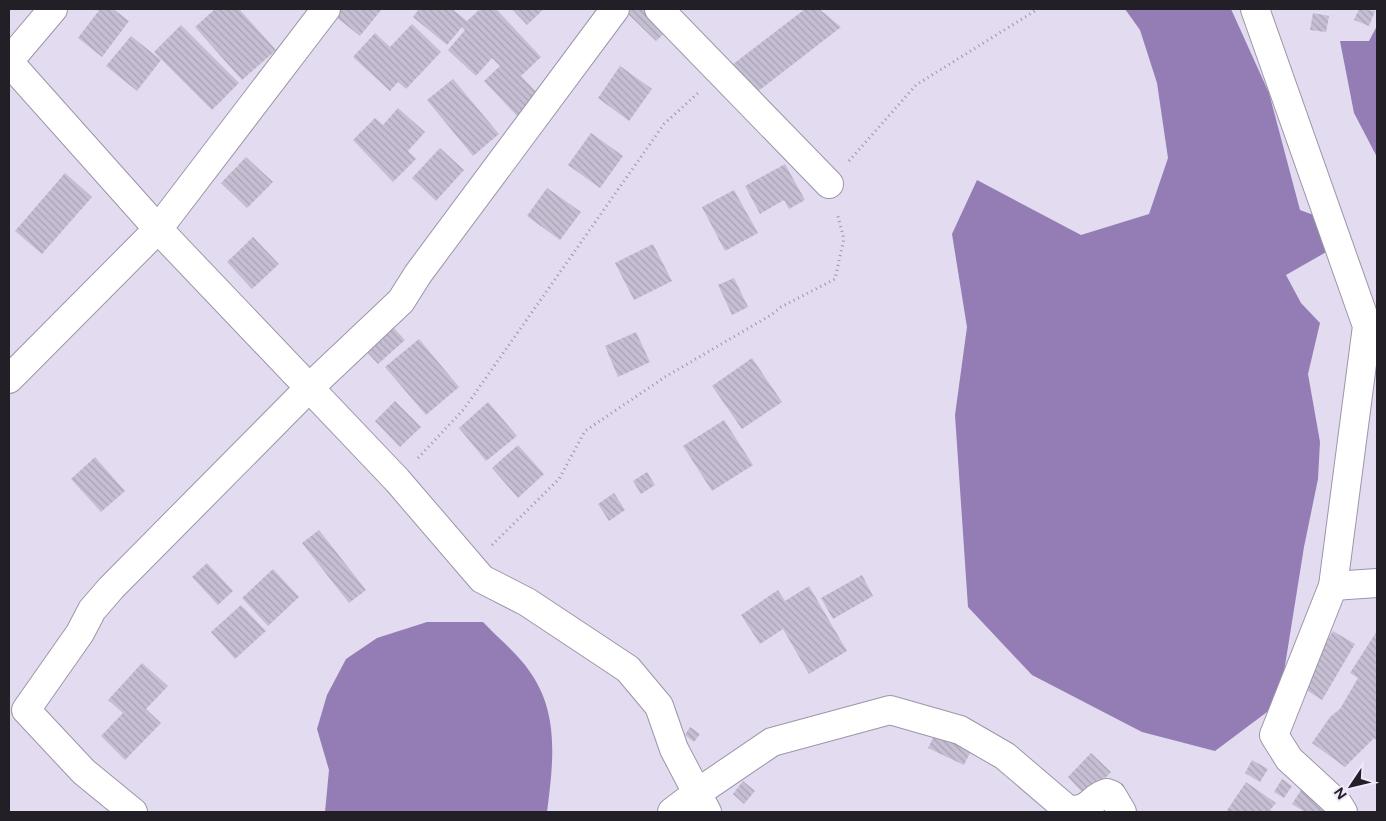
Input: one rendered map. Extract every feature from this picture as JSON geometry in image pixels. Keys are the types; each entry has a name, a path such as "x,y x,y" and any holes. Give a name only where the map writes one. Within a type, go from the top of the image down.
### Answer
{"street":[{"path":"53,9 9,61 158,229 397,480 482,579 527,602 628,669 659,706 674,749 702,802"},
{"path":"9,379 158,229 326,9"},
{"path":"133,812 84,772 26,710 80,633 92,610 110,588 309,388 401,301 418,274 615,9"},
{"path":"659,9 829,184"},
{"path":"1254,9 1368,326 1333,586 1274,735 1289,759 1338,810"},
{"path":"1333,586 1377,584"},
{"path":"672,812 702,802 772,742 890,710 960,730 1005,756 1062,806 1073,811 1084,809 1107,793 1112,795 1122,812"}],"path":[{"path":"471,566 559,479 585,431 665,377 771,315 781,307 834,279 844,240 829,184 916,85 1038,9"},
{"path":"397,480 464,409 664,124 721,72"}],"shaded area":[{"path":"1125,9 1231,9 1269,93 1300,210 1327,220 1335,247 1286,275 1301,303 1320,323 1308,374 1320,442 1318,479 1304,547 1279,703 1215,751 1142,732 1032,675 968,607 955,415 967,327 952,234 977,180 1081,235 1149,214 1168,158 1157,83 1140,30"},
{"path":"1377,26 1377,157 1354,113 1340,41 1369,41"},
{"path":"427,622 483,622 514,652 530,672 540,688 550,722 552,758 547,812 325,812 329,770 317,729 327,695 346,659 377,638"}],"building":[{"path":"100,9 113,9 129,21 102,57 78,38"},
{"path":"215,9 239,9 276,50 242,80 195,27"},
{"path":"335,9 382,9 360,36 331,13"},
{"path":"419,9 452,9 467,21 480,9 496,9 541,57 521,76 542,98 520,119 484,81 500,66 492,58 476,76 448,50 465,30 462,27 447,45 413,17"},
{"path":"512,9 544,9 527,25"},
{"path":"629,9 647,9 669,29 656,41 626,12"},
{"path":"805,9 819,9 841,27 757,92 728,68"},
{"path":"1359,9 1375,11 1369,26 1354,20"},
{"path":"1313,13 1329,16 1326,32 1310,30"},
{"path":"412,24 441,52 406,89 398,82 390,91 353,57 375,33 390,47"},
{"path":"181,25 239,83 212,110 154,52"},
{"path":"131,36 161,60 137,91 106,66"},
{"path":"620,66 652,89 629,121 598,98"},
{"path":"453,79 499,134 473,156 427,100"},
{"path":"398,108 425,132 408,151 416,159 393,182 353,140 375,118 383,125"},
{"path":"591,133 623,156 600,188 568,165"},
{"path":"440,148 464,170 436,201 412,178"},
{"path":"246,157 273,182 247,208 221,183"},
{"path":"785,164 805,200 789,209 784,200 760,214 745,186"},
{"path":"65,173 92,197 42,254 15,231"},
{"path":"547,188 581,212 560,240 527,216"},
{"path":"734,190 758,233 725,251 702,207"},
{"path":"253,237 279,264 252,289 227,262"},
{"path":"653,244 672,281 634,300 615,263"},
{"path":"734,278 748,307 732,315 718,285"},
{"path":"391,325 405,340 378,364 364,349"},
{"path":"636,332 650,362 618,377 605,346"},
{"path":"419,339 459,387 426,415 385,367"},
{"path":"752,358 782,402 742,429 712,386"},
{"path":"395,401 421,427 400,447 375,421"},
{"path":"488,402 517,436 486,461 459,428"},
{"path":"724,420 753,465 712,491 683,446"},
{"path":"518,445 544,474 518,498 492,468"},
{"path":"95,457 125,491 101,512 71,479"},
{"path":"647,472 655,485 641,494 633,481"},
{"path":"614,493 625,510 609,521 598,504"},
{"path":"319,530 366,590 349,603 302,543"},
{"path":"207,563 233,591 218,605 192,577"},
{"path":"273,569 299,597 268,626 242,598"},
{"path":"862,575 873,596 833,619 821,598"},
{"path":"809,586 847,651 809,674 783,629 760,644 741,615 778,590 785,601"},
{"path":"241,605 266,631 235,659 211,632"},
{"path":"1333,631 1355,644 1322,700 1300,686"},
{"path":"1377,631 1377,741 1374,738 1345,767 1312,743 1330,717 1340,709 1358,678 1350,673"},
{"path":"142,663 168,686 146,709 161,723 125,760 101,736 123,713 108,700"},
{"path":"690,727 700,734 694,742 685,735"},
{"path":"936,732 972,749 964,765 928,748"},
{"path":"1091,753 1111,772 1087,797 1068,777"},
{"path":"1252,760 1268,769 1260,782 1245,773"},
{"path":"1282,779 1292,786 1284,798 1274,792"},
{"path":"743,781 755,791 744,804 733,794"},
{"path":"1246,782 1276,803 1270,810 1274,812 1226,812"},
{"path":"1305,784 1331,801 1325,812 1305,812 1292,804"}]}
